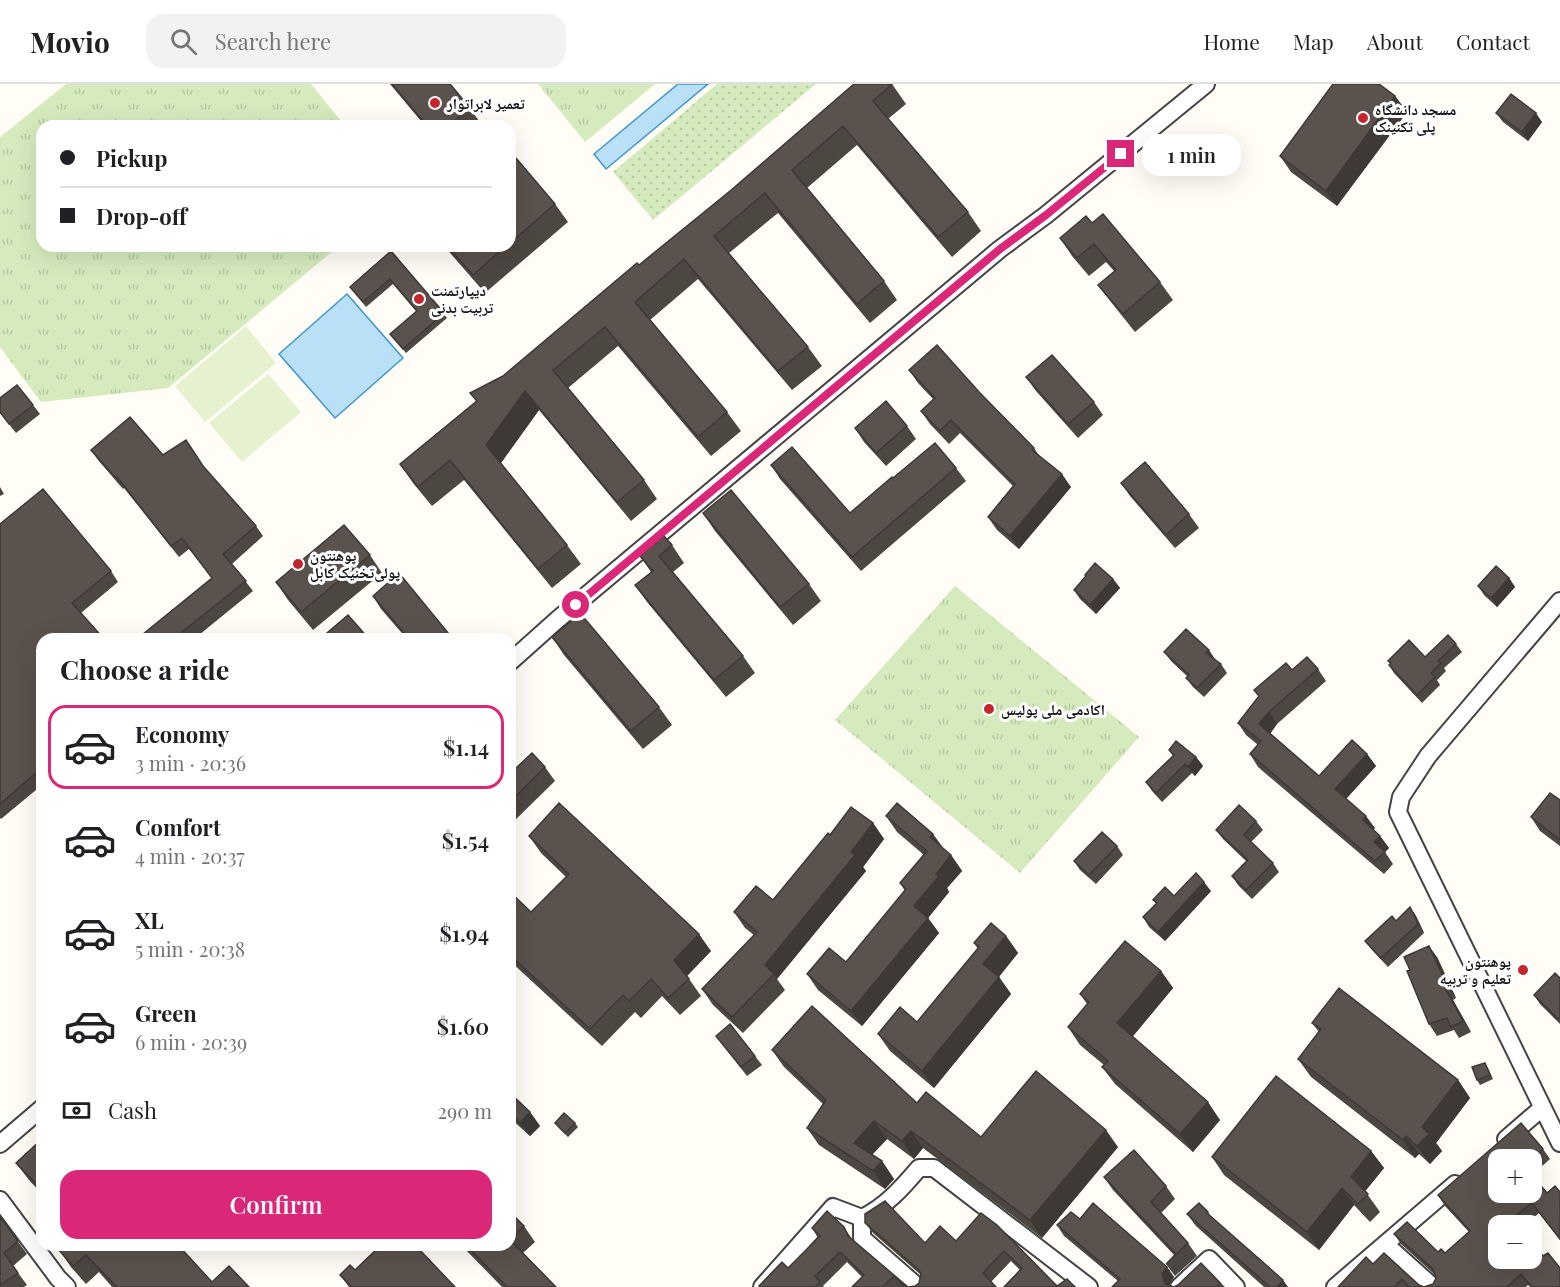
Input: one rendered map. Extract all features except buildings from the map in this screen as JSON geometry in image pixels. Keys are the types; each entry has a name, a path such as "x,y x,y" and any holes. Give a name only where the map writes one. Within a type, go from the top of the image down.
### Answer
{"street":[{"path":"516,657 1000,249 1046,215 1206,84"},
{"path":"1560,601 1428,756 1401,797 1398,812 1560,1143"},
{"path":"1495,1149 1542,1108"},
{"path":"0,1144 36,1113"},
{"path":"762,1287 833,1207 861,1218 894,1197 920,1168 934,1168 1089,1287"},
{"path":"1335,1287 1464,1176"},
{"path":"0,1200 36,1248"},
{"path":"861,1218 862,1238 918,1287"},
{"path":"1385,1245 1433,1287"},
{"path":"38,1251 67,1287"},
{"path":"1179,1287 1209,1259 1236,1287"}],"green space":[{"path":"66,84 311,84 340,120 36,120 36,252 332,252 168,388 41,402 0,347 0,137"},
{"path":"538,84 655,84 585,142"},
{"path":"717,84 816,84 653,220 613,172"},
{"path":"246,326 276,363 205,422 175,386"},
{"path":"268,374 301,412 242,462 209,423"},
{"path":"955,586 1139,737 1020,873 835,720"}],"water":[{"path":"678,84 708,84 606,169 594,154"},
{"path":"347,294 403,358 335,418 279,354"}],"place":[{"name":"تعمیر لابراتوار","path":"435,103"},
{"name":"مسجد دانشگاه پلی تکنینک","path":"1363,118"},
{"name":"دیپارتمنت تربیت بدنی","path":"419,299"},
{"name":"پوهنتون پولی‌تخنیک کابل","path":"298,564"},
{"name":"اکادمی ملی پولیس","path":"989,709"},
{"name":"پوهنتون تعلیم و تربیه","path":"1523,970"}],"route":[{"path":"576,605 949,291 1121,154"}]}
